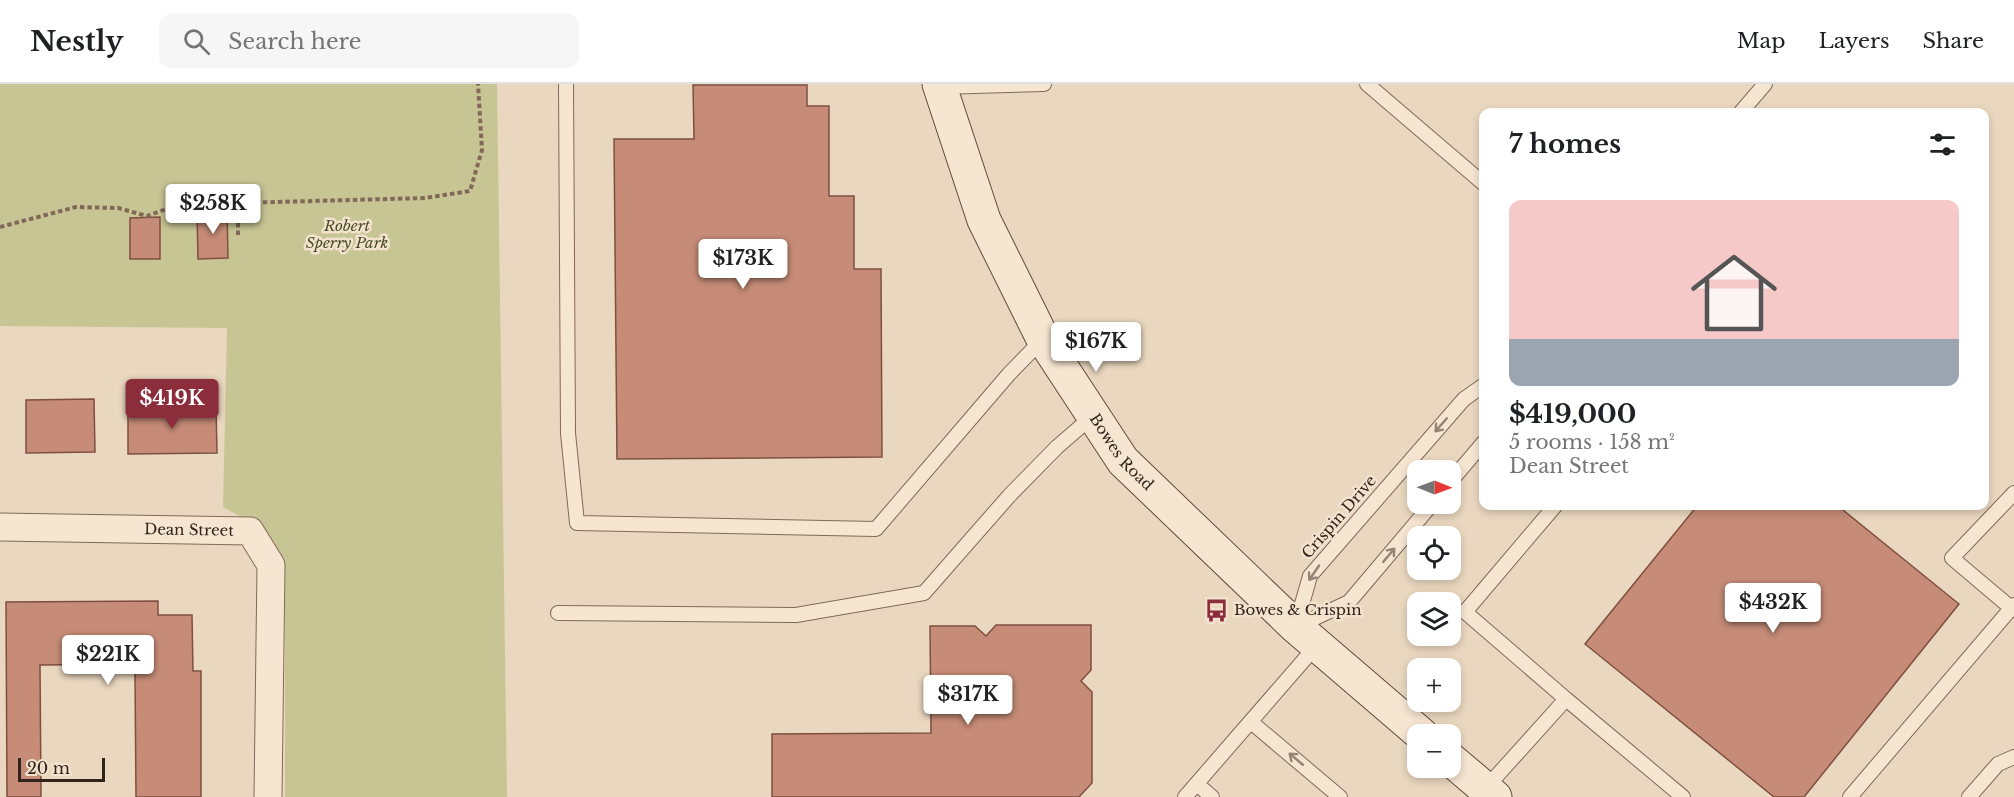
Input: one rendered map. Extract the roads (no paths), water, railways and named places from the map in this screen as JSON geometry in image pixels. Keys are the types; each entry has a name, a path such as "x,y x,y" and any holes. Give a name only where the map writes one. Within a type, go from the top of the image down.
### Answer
{"main road":[{"name":"Bowes Road","path":"940,85 984,220 1044,339 1123,461 1306,636 1409,724"},
{"path":"1461,770 1486,794"}],"street":[{"name":"Dean Street","path":"0,527 250,531 271,565 268,797"}],"lane":[{"path":"566,84 568,433 577,524 876,529 1009,374 1044,339"},
{"path":"940,85 1044,84"},
{"path":"1367,84 1479,180"},
{"path":"1744,108 1765,84"},
{"name":"Crispin Drive","path":"1306,636 1310,576 1464,399 1479,388"},
{"path":"558,613 796,615 924,593 1009,496 1057,447 1094,415"},
{"path":"1461,469 1479,448"},
{"path":"1850,797 2012,607 1952,558 2014,493"},
{"path":"1552,510 1465,612 1683,797"},
{"path":"1185,797 1251,722 1306,636 1349,602 1424,514"},
{"path":"1486,794 1566,699"},
{"path":"1251,722 1340,797"},
{"path":"1968,797 1998,764 2014,757"},
{"path":"1197,784 1212,797"}],"place":[{"name":"Bowes & Crispin","path":"1216,610"}],"park label":[{"name":"Robert Sperry Park","path":"347,234"}]}
